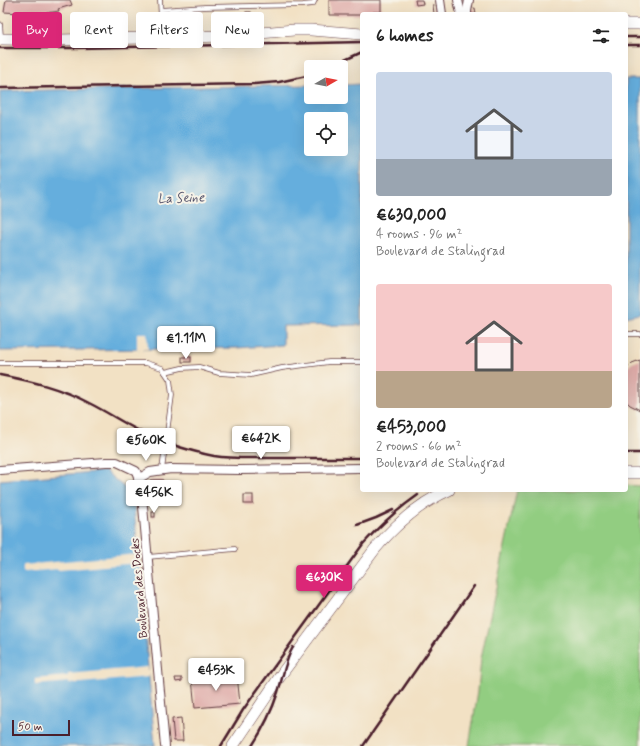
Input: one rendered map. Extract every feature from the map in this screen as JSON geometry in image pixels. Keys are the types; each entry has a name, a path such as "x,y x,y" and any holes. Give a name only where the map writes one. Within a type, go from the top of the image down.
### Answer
{"main road":[{"path":"628,24 640,24"},
{"path":"203,37 231,36 294,30 360,34"},
{"path":"0,39 59,40 136,39"},
{"path":"628,473 640,473"},
{"path":"233,746 283,672 375,549 408,515 445,492"}],"street":[{"path":"440,0 442,12"},
{"path":"458,0 461,12"},
{"path":"467,12 469,0"},
{"path":"0,470 117,462 136,471 138,479 150,472 171,469 239,470 360,468"},
{"name":"Boulevard des Docks","path":"138,479 141,485 165,746"}],"lane":[{"path":"160,0 161,10 205,7 303,5 313,4 315,0"},
{"path":"0,24 0,39"},
{"path":"628,334 640,334"},
{"path":"165,372 182,368 199,367 219,373 252,375 282,368 329,362 360,362"},
{"path":"0,364 146,363 162,368 170,380 172,395 162,470"},
{"path":"148,557 235,549"}],"green space":[{"path":"628,485 640,486 640,746 469,746 478,691 481,658 517,492 628,492"}],"water":[{"path":"628,79 640,79 640,314 628,317"},
{"name":"La Seine","path":"360,84 360,325 283,326 283,345 236,348 0,351 0,91 304,85 304,104 348,104 348,85"},
{"path":"105,471 133,495 155,746 0,746 0,480"}],"pier":[{"path":"137,333 147,333 148,349 137,350"},
{"path":"138,554 138,563 59,570 23,571 24,565"},
{"path":"148,667 149,677 69,684 69,682 35,685 35,679 68,676 68,674"}],"building":[{"path":"6,0 70,0 72,5 58,9 59,11 51,12 4,12"},
{"path":"329,0 381,0 381,12 360,12 360,15 329,15"},
{"path":"415,0 422,0 423,4 416,5"},
{"path":"439,4 441,12 434,12 433,5"},
{"path":"475,8 476,12 471,12 470,9"},
{"path":"182,357 191,357 191,362 182,362"},
{"path":"640,360 640,410 628,403 628,367 632,363"},
{"path":"150,480 163,480 165,487 149,491 148,486 151,486"},
{"path":"244,495 253,495 253,504 244,504"},
{"path":"152,512 155,512 155,517 152,517"},
{"path":"237,675 240,704 195,708 192,679"},
{"path":"175,678 182,678 182,681 176,682"},
{"path":"181,718 183,741 174,741 172,719"}],"railway":[{"path":"628,37 640,37"},
{"path":"0,48 79,48 360,42"},
{"path":"628,45 640,45"},
{"path":"345,60 360,53"},
{"path":"0,88 254,84 279,82 304,77"},
{"path":"0,375 68,393 157,439 184,449 208,455 242,458 360,458"},
{"path":"628,453 640,453"},
{"path":"221,746 243,710 363,544 389,518 418,495"},
{"path":"357,525 393,510"},
{"path":"363,746 474,586"},
{"path":"252,746 273,706 286,663 293,647"}]}
